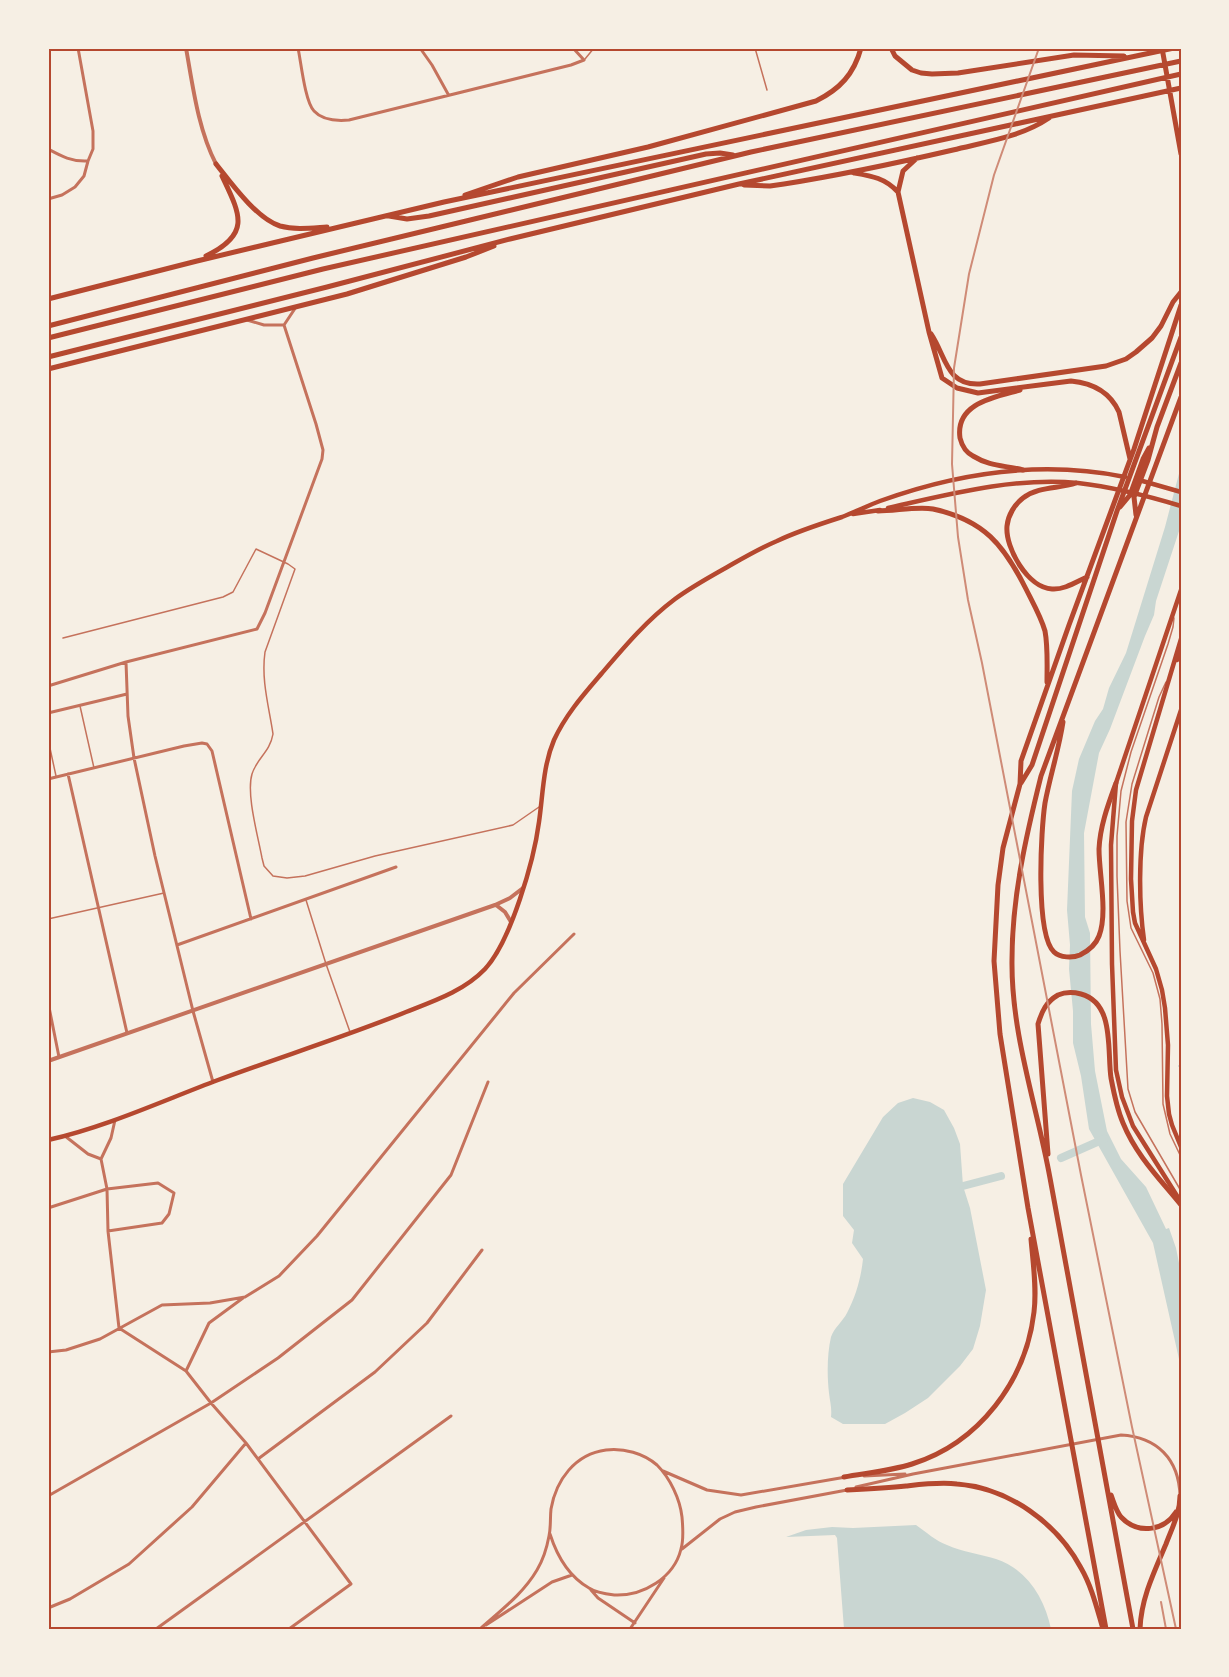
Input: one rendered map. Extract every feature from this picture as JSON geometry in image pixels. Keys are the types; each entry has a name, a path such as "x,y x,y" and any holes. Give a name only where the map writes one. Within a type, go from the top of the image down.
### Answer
{"highway":[{"path":"444,202 518,177 648,147 816,101 843,84 852,71 861,48"},
{"path":"891,48 895,56 912,70 932,74 958,73 1074,55 1137,55"},
{"path":"1161,48 1181,154"},
{"path":"48,300 197,261 444,202 1174,48"},
{"path":"48,326 324,255 734,156 1181,61"},
{"path":"48,338 323,269 1181,74"},
{"path":"48,357 510,239 739,184 1181,88"},
{"path":"739,184 770,186 917,158 1017,134 1037,126 1051,116"},
{"path":"385,216 407,219 429,216 706,154 720,153 734,156"},
{"path":"917,158 903,171 898,192 929,332 942,378 957,388 978,393 1071,381 1094,386 1116,405 1130,461"},
{"path":"216,165 245,200 267,220 294,228 336,227"},
{"path":"197,261 230,242 238,224 235,204 216,165"},
{"path":"850,172 881,179 891,184 898,192"},
{"path":"48,369 377,285 466,257 510,239"},
{"path":"929,332 933,335 952,373 959,380 969,384 1106,366 1126,359 1144,346 1161,326 1173,302 1181,292"},
{"path":"1104,1629 1028,1208 1000,1034 994,961 998,885 1003,848 1020,784 1021,761 1130,461 1181,305"},
{"path":"1020,784 1032,765 1118,511 1181,337"},
{"path":"1118,511 1130,495 1181,363"},
{"path":"1023,470 991,465 967,452 962,446 960,428 966,413 973,406 1041,384"},
{"path":"1133,1629 1049,1170 1020,1038 1014,1000 1012,935 1015,898 1030,817 1041,776 1181,397"},
{"path":"1136,519 1134,497 1148,460 1152,441"},
{"path":"1076,483 1045,488 1022,499 1009,516 1008,537 1013,552 1026,575 1042,588 1061,589 1087,577"},
{"path":"878,511 931,508 964,519 990,535 1000,545 1021,579 1045,632 1047,686"},
{"path":"1065,710 1061,738 1045,804 1041,835 1043,915 1050,947 1054,952 1064,956 1082,954 1093,946 1099,936 1103,918 1099,850 1101,831 1105,812 1116,783"},
{"path":"1049,1170 1038,1024 1044,1008 1051,1000 1061,994 1070,993 1088,997 1103,1013 1107,1024 1114,1098 1122,1120 1137,1151 1181,1204"},
{"path":"844,1477 911,1464 939,1453 972,1430 1005,1394 1026,1349 1034,1310 1028,1208"},
{"path":"1104,1475 1119,1514 1127,1523 1138,1528 1154,1528 1168,1522 1177,1510 1180,1496"},
{"path":"847,1490 933,1483 960,1484 986,1489 1011,1499 1034,1513 1054,1530 1071,1551 1091,1590 1104,1629"},
{"path":"1140,1629 1148,1587 1177,1516 1180,1496"}],"main road":[{"path":"48,1140 115,1119 351,1034 434,1001 471,981 482,972 496,956 523,888 537,835 547,764 562,726 579,700 635,634 662,609 692,587 777,540 879,501 920,488 973,476 1023,470 1095,471 1181,492"},
{"path":"847,515 878,511 960,492 1003,485 1038,483 1076,483 1130,492 1181,506"},
{"path":"1181,590 1116,783 1111,845 1116,1070 1122,1097 1133,1126 1181,1204"},
{"path":"1181,639 1140,772 1133,806 1131,838 1133,912 1162,990 1168,1045 1169,1114 1181,1147"},
{"path":"1171,670 1181,651"},
{"path":"1144,942 1141,921 1143,832 1181,710"}],"street":[{"path":"48,199 62,195 75,187 84,176 93,148 93,131 78,48"},
{"path":"186,48 197,110 216,165"},
{"path":"298,48 310,106 314,112 324,118 340,121 553,70 584,60 573,48"},
{"path":"420,48 448,94"},
{"path":"48,149 78,162 88,161"},
{"path":"284,325 296,307"},
{"path":"246,320 264,326 284,325"},
{"path":"48,686 126,662 257,629 320,469 323,450 284,325"},
{"path":"126,662 128,716 134,758 193,1011 213,1082"},
{"path":"48,713 127,694"},
{"path":"48,779 184,746 207,744 212,751 251,919"},
{"path":"68,774 127,1033"},
{"path":"177,945 396,867"},
{"path":"48,1061 495,905 510,898 523,888"},
{"path":"495,905 505,912 511,922"},
{"path":"186,1371 209,1323 279,1276 316,1236 514,993 574,934"},
{"path":"48,1002 59,1057"},
{"path":"48,1496 211,1403 278,1358 352,1300 451,1175 488,1082"},
{"path":"115,1119 111,1138 101,1159 107,1189 108,1231 119,1328"},
{"path":"65,1136 88,1154 101,1159"},
{"path":"48,1208 107,1189 158,1183 174,1193 169,1214 162,1223 108,1231"},
{"path":"258,1459 375,1372 427,1323 482,1250"},
{"path":"48,1352 66,1350 100,1339 162,1305 210,1303 245,1297"},
{"path":"119,1328 186,1371 246,1443 351,1584 289,1629"},
{"path":"156,1629 451,1416"},
{"path":"681,1551 720,1519 735,1512 847,1490 913,1474 1121,1435 1140,1438 1164,1452 1175,1468 1180,1496"},
{"path":"48,1608 70,1599 129,1564 192,1507 246,1443"},
{"path":"480,1629 532,1578 544,1555 550,1534 555,1493 565,1474 583,1457 600,1451 616,1449 630,1451 654,1463 663,1471 676,1493 681,1509 683,1531 681,1551 674,1566 630,1629"},
{"path":"663,1471 707,1490 741,1495 844,1477 913,1474"},
{"path":"550,1534 560,1559 572,1575 598,1598 635,1623"},
{"path":"480,1629 552,1582 572,1575"},
{"path":"591,1590 606,1594 630,1594 642,1591 666,1575"}],"lane":[{"path":"584,60 594,48"},
{"path":"755,48 767,90"},
{"path":"63,638 223,597 233,592 256,549 295,569 265,652 263,664 273,734 272,743 256,764 250,784 262,858 264,866 273,876 287,878 305,876 375,856 513,825 540,806"},
{"path":"1174,611 1173,627 1168,644 1125,772 1117,836 1120,951 1128,1089 1135,1112 1181,1191"},
{"path":"1171,670 1132,784 1126,822 1126,855 1128,915 1131,928 1153,973 1160,999 1163,1104 1170,1134 1181,1157"},
{"path":"80,706 94,769"},
{"path":"48,739 56,777"},
{"path":"48,919 165,893"},
{"path":"305,899 351,1034"}],"shaded area":[{"path":"1181,466 1181,525 1156,601 1154,615 1099,753 1084,833 1085,917 1090,933 1091,1024 1095,1071 1107,1131 1121,1159 1146,1187 1166,1229 1169,1228 1176,1248 1181,1273 1181,1368 1153,1243 1089,1129 1081,1076 1073,1043 1067,910 1072,791 1079,759 1126,653 1165,527"},
{"path":"913,1098 930,1102 944,1110 960,1144 963,1186 970,1208 986,1290 980,1326 973,1349 960,1366 928,1398 885,1424 843,1424 831,1417 828,1379 829,1351 832,1334 853,1300 863,1259 852,1243 854,1230 843,1216 843,1184 883,1117 898,1103"},
{"path":"916,1525 943,1543 996,1559 1017,1570 1033,1586 1039,1596 1051,1629 844,1629 837,1538 835,1535 786,1537 806,1530 832,1527"}],"waterway":[{"path":"1061,1158 1104,1139"},
{"path":"963,1186 1001,1176"}],"railway":[{"path":"1039,48 994,175 969,274 954,368 952,464 958,537 968,600 1081,1175 1176,1629"},
{"path":"1161,1602 1166,1629"}]}
